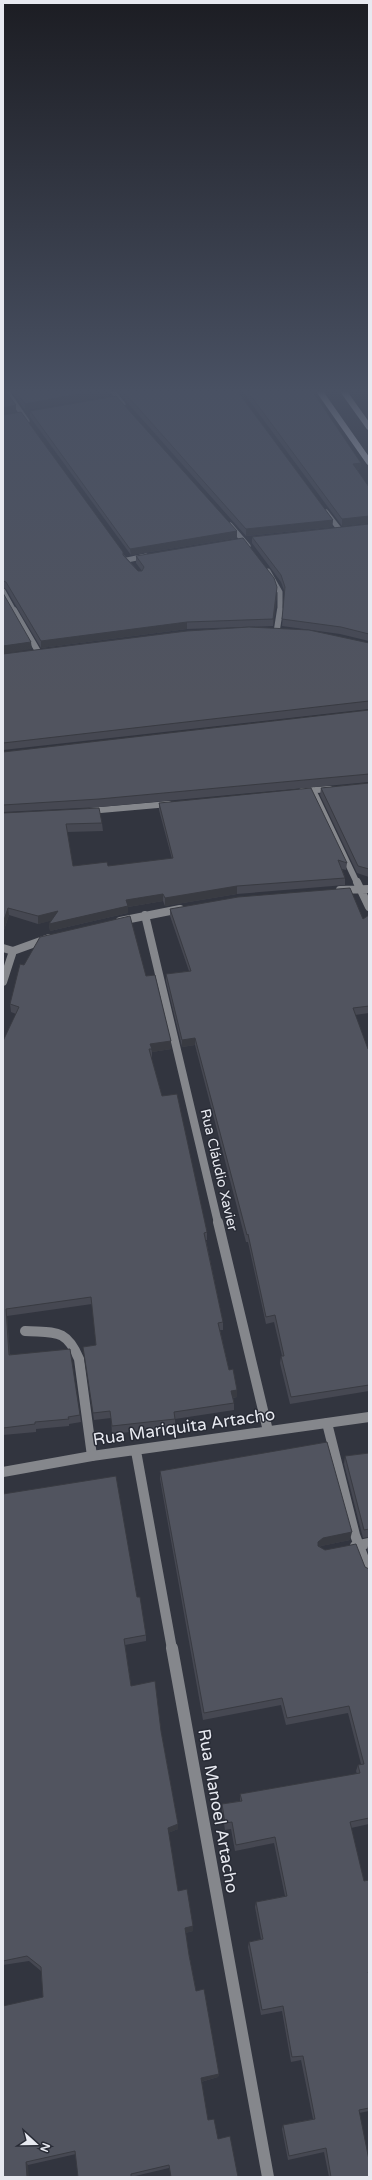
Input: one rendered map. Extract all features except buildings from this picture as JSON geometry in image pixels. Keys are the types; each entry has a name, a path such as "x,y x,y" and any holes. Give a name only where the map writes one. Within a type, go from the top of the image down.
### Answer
{"street":[{"path":"321,505 340,530"},
{"path":"228,523 244,540 253,553"},
{"path":"332,530 347,529"},
{"path":"236,542 251,539"},
{"path":"122,553 131,565"},
{"path":"127,560 150,556"},
{"path":"263,565 277,583 282,594 277,629"},
{"path":"3,591 39,653"},
{"path":"270,629 285,630"},
{"path":"32,654 47,652"},
{"path":"298,792 337,788"},
{"path":"313,790 365,889 369,907"},
{"path":"85,812 179,803"},
{"path":"330,891 365,889"},
{"path":"114,922 191,907"},
{"name":"Rua Cláudio Xavier","path":"145,915 268,1431"},
{"path":"3,948 13,951 37,940 60,935"},
{"path":"3,982 13,951"},
{"path":"25,1332 50,1333 66,1337 73,1346 79,1359 92,1456"},
{"name":"Rua Mariquita Artacho","path":"3,1472 92,1456 136,1451 369,1416"},
{"path":"327,1423 356,1535 365,1544 369,1572"},
{"name":"Rua Manoel Artacho","path":"136,1451 268,2177"},
{"path":"345,1548 365,1544"}]}
